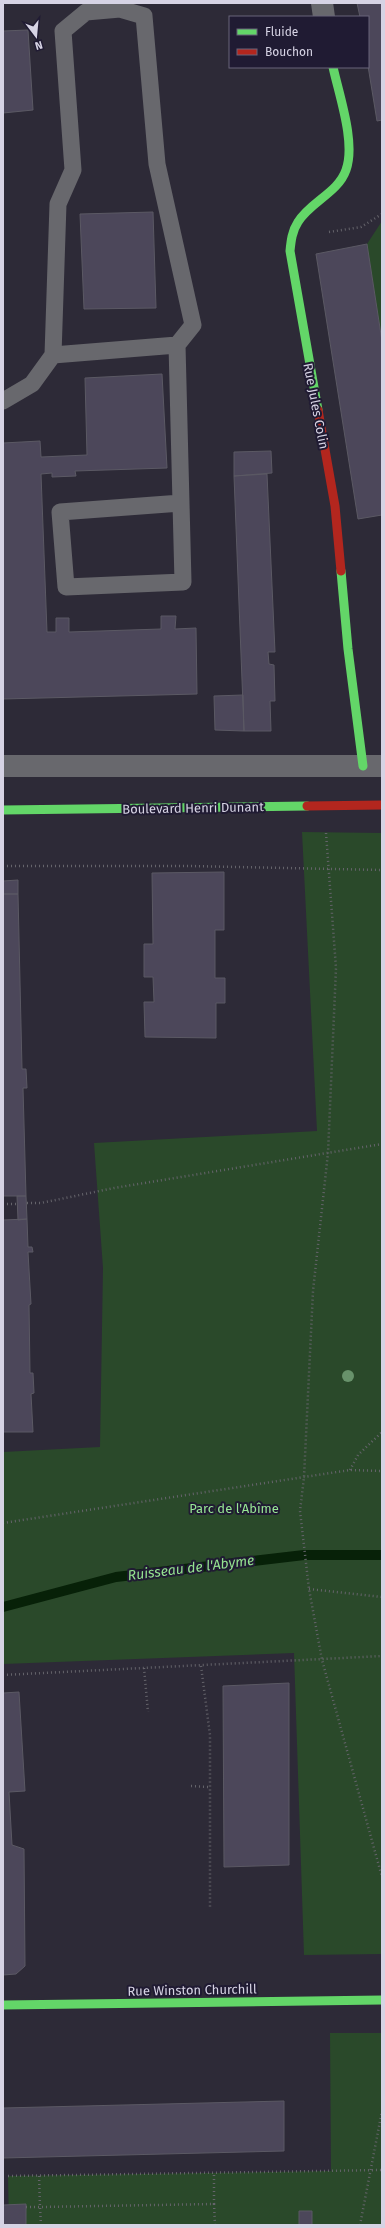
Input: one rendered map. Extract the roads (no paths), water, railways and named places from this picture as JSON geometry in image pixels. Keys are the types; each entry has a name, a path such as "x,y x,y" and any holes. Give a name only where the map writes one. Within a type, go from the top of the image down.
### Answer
{"street":[{"path":"322,3 324,16"},
{"name":"Rue Jules Colin","path":"333,68 349,151 346,171 331,190 305,212 294,229 290,251 292,272 335,506 348,649 373,766"},
{"path":"3,766 373,766"},
{"name":"Boulevard Henri Dunant","path":"3,810 382,805"},
{"name":"Rue Winston Churchill","path":"3,2005 382,2000"}],"lane":[{"path":"3,400 32,384 54,355 58,204 73,170 63,31 86,12 120,8 144,16 157,164 193,325 177,344 183,582 66,587 60,512 181,503"},
{"path":"54,355 177,344"}],"waterway":[{"name":"Ruisseau de l'Abyme","path":"3,1607 116,1577 304,1555 382,1555"}],"park label":[{"name":"Parc de l'Abîme","path":"234,1508"}]}
